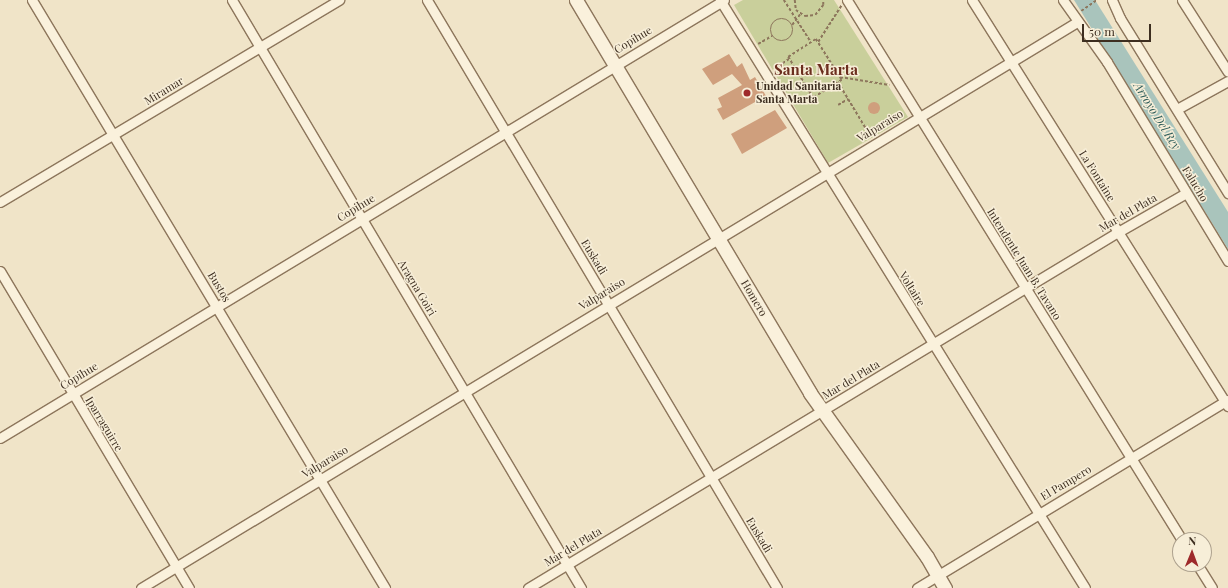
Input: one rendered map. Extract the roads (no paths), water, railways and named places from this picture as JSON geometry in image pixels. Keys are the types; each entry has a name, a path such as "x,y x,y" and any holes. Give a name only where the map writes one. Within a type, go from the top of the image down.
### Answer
{"main road":[{"name":"Homero","path":"576,0 822,411 945,588"}],"street":[{"name":"Bustos","path":"32,0 114,134 385,588"},
{"name":"Aragna Goiri","path":"232,0 581,588"},
{"name":"Miramar","path":"0,202 339,0"},
{"name":"Euskadi","path":"427,0 777,588"},
{"name":"Intendente Juan B. Tavano","path":"846,0 902,88 1130,459 1177,532"},
{"name":"La Fontaine","path":"972,0 1227,402"},
{"name":"Falucho","path":"1063,0 1077,22 1107,62 1228,261"},
{"path":"1182,0 1228,72"},
{"name":"Copihue","path":"0,438 722,1"},
{"name":"Voltaire","path":"722,1 787,110 932,345 1085,588"},
{"path":"1116,1 1177,109 1228,193"},
{"name":"Valparaiso","path":"141,588 1077,22"},
{"path":"1177,109 1228,80"},
{"name":"Mar del Plata","path":"528,588 1118,232 1186,194"},
{"name":"Iparraguirre","path":"0,271 189,588"},
{"name":"El Pampero","path":"917,588 1039,513 1227,402"},
{"path":"1202,572 1212,588"}],"water":[{"name":"Arroyo Del Rey","path":"1074,0 1095,0 1228,212 1228,249"}],"place":[{"name":"Unidad Sanitaria Santa Marta","path":"747,93"}],"district":[{"name":"Santa Marta","path":"816,70"}]}
